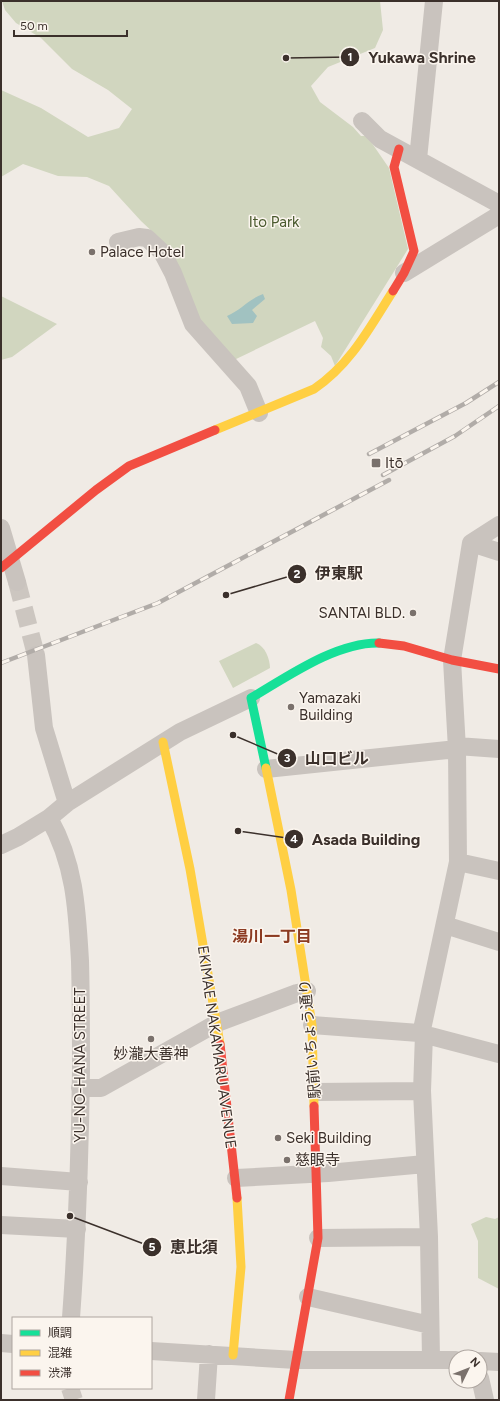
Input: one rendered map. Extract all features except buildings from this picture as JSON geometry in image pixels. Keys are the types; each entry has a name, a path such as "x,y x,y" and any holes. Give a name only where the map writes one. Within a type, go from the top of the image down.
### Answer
{"street":[{"path":"418,159 434,1"},
{"path":"362,121 380,139 499,204"},
{"path":"6,564 96,490 130,466 314,390 327,380 355,351 404,273 414,251 394,167 399,149"},
{"path":"404,273 499,216"},
{"path":"118,242 139,237 147,238 162,252 173,273 193,324 248,386 259,413"},
{"path":"431,1359 429,1237 422,1091 422,1034 458,862 457,748 452,660 470,543 499,525"},
{"path":"1,528 6,564 16,582"},
{"path":"470,543 499,552"},
{"path":"1,845 18,838 49,818 67,803 180,732 251,698 348,647 373,643 394,644 452,660 499,669"},
{"path":"36,655 44,728 67,803"},
{"name":"駅前いちょう通り","path":"251,698 291,890 312,1025 318,1238 289,1400"},
{"name":"EKIMAE NAKAMARU AVENUE","path":"163,742 190,869 217,1023 236,1178 241,1267 234,1355"},
{"path":"266,769 457,748 499,749"},
{"name":"YU-NO-HANA STREET","path":"49,818 58,834 66,854 77,906 82,1005 79,1182 71,1317"},
{"path":"458,862 499,871"},
{"path":"445,925 499,942"},
{"path":"80,1088 101,1088 217,1023 297,993 307,991"},
{"path":"312,1025 422,1034 499,1054"},
{"path":"315,1092 422,1091"},
{"path":"236,1178 317,1174 425,1164"},
{"path":"1,1176 79,1182"},
{"path":"1,1225 77,1229"},
{"path":"318,1238 429,1237"},
{"path":"308,1297 430,1326"},
{"path":"1,1343 12,1344"},
{"path":"152,1351 296,1360 448,1360"},
{"path":"206,1400 209,1354"},
{"path":"488,1361 499,1362"},
{"path":"482,1389 485,1400"}],"green space":[{"name":"Ito Park","path":"2,1 380,1 383,30 375,48 328,67 311,86 320,102 353,127 361,136 367,136 389,168 408,249 335,366 331,356 321,347 323,338 315,321 234,360 195,321 157,236 109,186 87,177 58,176 23,164 1,177 1,90 41,108 88,137 119,128 132,109 108,90 72,69 41,38 16,23 5,10"},
{"path":"1,296 57,324 12,357 1,360"},
{"path":"256,643 262,647 266,653 270,668 233,688 219,661"},
{"path":"486,1217 495,1219 499,1217 499,1289 478,1278 478,1241 471,1224"}],"water":[{"path":"263,294 265,299 252,310 257,316 253,323 232,324 227,316"}],"tunnel":[{"path":"17,582 36,655"},
{"path":"70,1389 74,1400"}],"railway":[{"path":"369,454 466,403 499,382"},
{"path":"383,475 455,436 499,406"},
{"path":"1,663 158,603 389,480"}],"traffic: fast":[{"path":"266,768 251,698 296,671 329,654 363,644 379,643"}],"traffic: slow":[{"path":"215,430 314,389 327,379 339,368 359,344 393,291"},
{"path":"163,742 190,869 220,1044"},
{"path":"266,768 291,890 312,1025 314,1106"},
{"path":"233,1355 241,1267 237,1198"}],"traffic: jam":[{"path":"393,291 404,273 414,251 394,167 399,149"},
{"path":"1,568 96,490 129,466 215,430"},
{"path":"379,643 404,646 452,660"},
{"path":"452,660 499,669"},
{"path":"220,1044 237,1198"},
{"path":"289,1400 318,1238 314,1106"}],"place":[{"name":"Yukawa Shrine","path":"286,58"},
{"name":"Palace Hotel","path":"92,252"},
{"name":"Itō","path":"376,463"},
{"name":"伊東駅","path":"226,595"},
{"name":"SANTAI BLD.","path":"413,613"},
{"name":"Yamazaki Building","path":"291,707"},
{"name":"山口ビル","path":"233,735"},
{"name":"Asada Building","path":"238,831"},
{"name":"妙瀧大善神","path":"151,1039"},
{"name":"Seki Building","path":"278,1138"},
{"name":"慈眼寺","path":"287,1160"},
{"name":"恵比須","path":"70,1216"}],"district":[{"name":"湯川一丁目","path":"272,936"}]}
